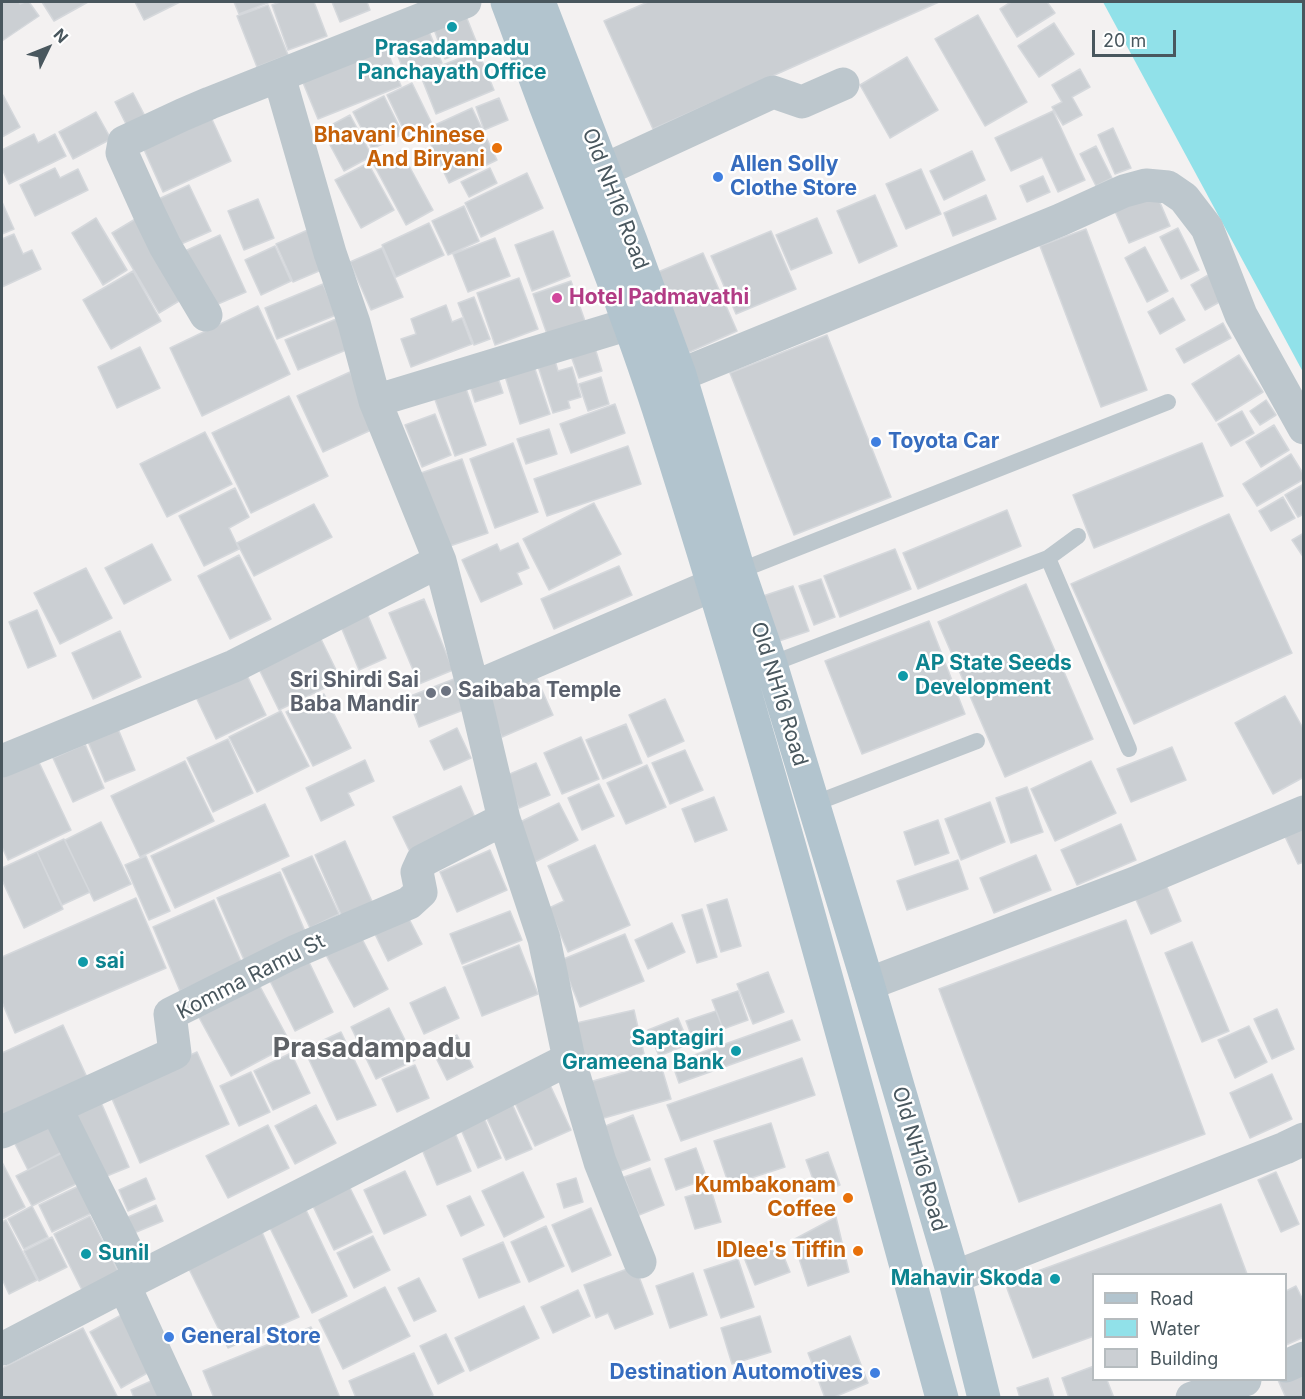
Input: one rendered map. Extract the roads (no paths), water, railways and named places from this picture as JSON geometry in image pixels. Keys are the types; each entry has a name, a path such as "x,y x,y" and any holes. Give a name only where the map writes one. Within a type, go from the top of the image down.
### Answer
{"main road":[{"name":"Old NH16 Road","path":"507,2 590,218 657,406 726,578 771,664 954,1277 984,1398"},
{"name":"Old NH16 Road","path":"539,2 680,375 726,578 744,687 942,1398"}],"street":[{"path":"206,315 148,213 122,153 124,142 182,115 465,2"},
{"path":"279,76 330,253 354,323 375,401 440,561 504,819 543,939 569,1059 600,1162 640,1262"},
{"path":"604,170 773,92 802,102 843,84"},
{"path":"680,375 1050,224 1124,191 1146,185 1168,187 1184,198 1208,228 1241,315 1304,428"},
{"path":"375,401 629,324"},
{"path":"2,762 234,666 440,561"},
{"path":"473,688 726,578"},
{"path":"868,984 1135,883 1304,812"},
{"name":"Komma Ramu St","path":"2,1132 175,1053 170,1014 294,952 409,903 421,892 417,872 422,861 504,819"},
{"path":"2,1349 569,1059"},
{"path":"56,1108 132,1281 176,1398"},
{"path":"954,1277 1285,1149 1304,1139"},
{"path":"1287,1366 1304,1358"},
{"path":"1192,1398 1242,1381"}],"lane":[{"path":"726,578 1168,402"},
{"path":"771,664 1048,558 1078,536"},
{"path":"1048,558 1129,749"},
{"path":"813,804 977,741"}],"water":[{"path":"1103,2 1303,2 1303,372"}],"place":[{"name":"Prasadampadu Panchayath Office","path":"452,27"},
{"name":"Bhavani Chinese And Biryani","path":"497,148"},
{"name":"Allen Solly Clothe Store","path":"718,177"},
{"name":"Hotel Padmavathi","path":"557,298"},
{"name":"Toyota Car","path":"876,442"},
{"name":"AP State Seeds Development","path":"903,676"},
{"name":"Saibaba Temple","path":"446,691"},
{"name":"Sri Shirdi Sai Baba Mandir","path":"431,693"},
{"name":"sai","path":"83,962"},
{"name":"Saptagiri Grameena Bank","path":"736,1051"},
{"name":"Kumbakonam Coffee","path":"848,1198"},
{"name":"IDlee's Tiffin","path":"858,1251"},
{"name":"Sunil","path":"86,1254"},
{"name":"Mahavir Skoda","path":"1055,1279"},
{"name":"General Store","path":"169,1337"},
{"name":"Destination Automotives","path":"875,1373"}],"district":[{"name":"Prasadampadu","path":"372,1049"}]}
